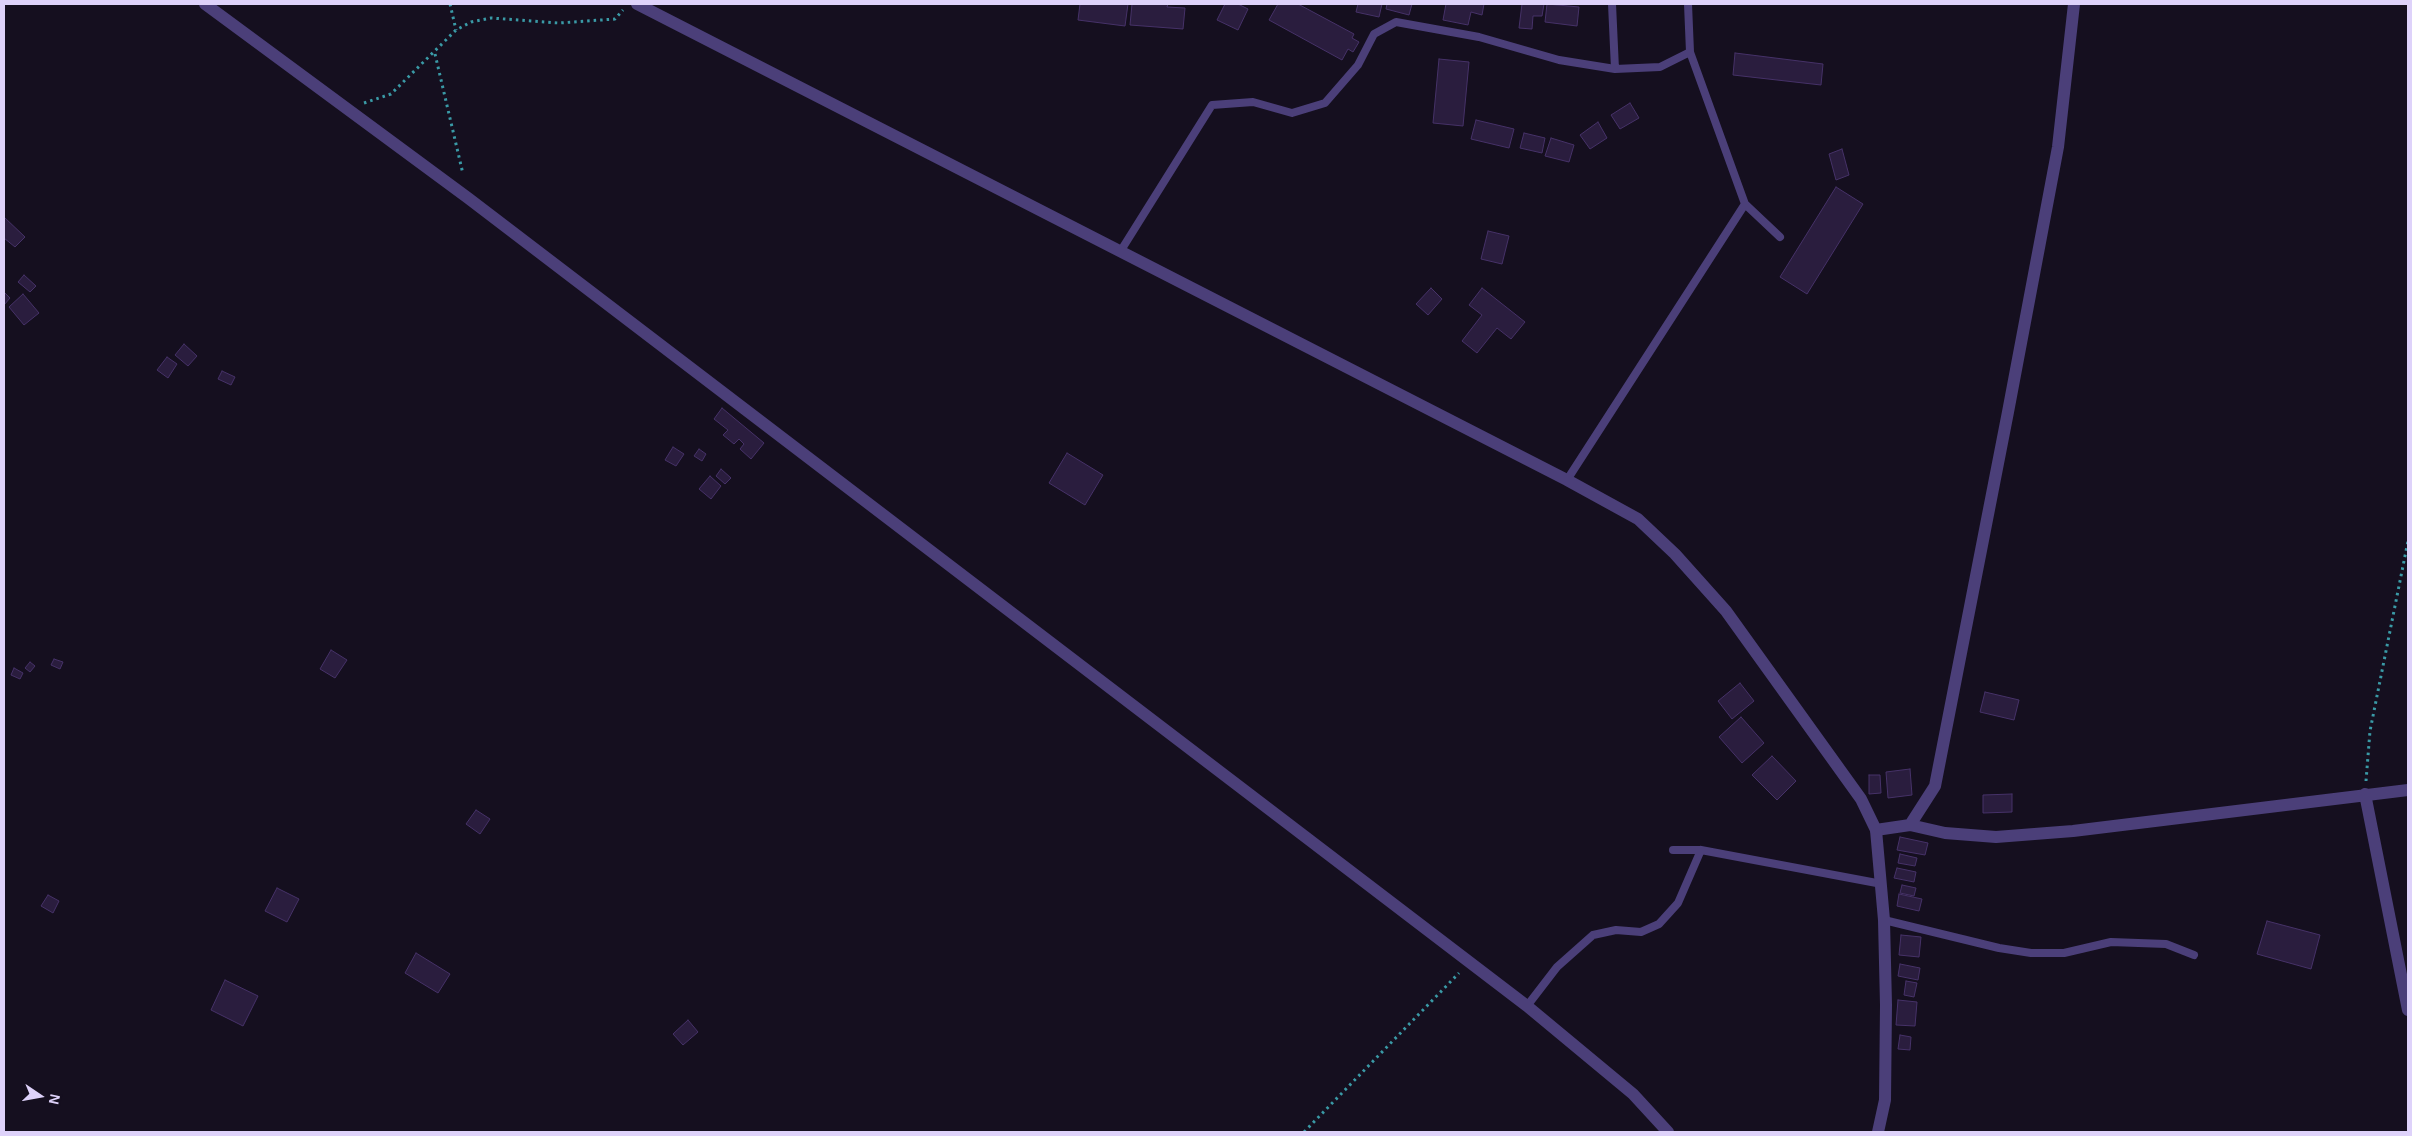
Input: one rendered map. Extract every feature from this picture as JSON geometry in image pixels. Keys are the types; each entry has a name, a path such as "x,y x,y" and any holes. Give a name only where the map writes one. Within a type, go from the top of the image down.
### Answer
{"street":[{"path":"205,4 468,198 1470,962 1527,1006 1633,1094 1668,1132"},
{"path":"637,4 1567,480 1638,519 1674,554 1726,611 1861,799 1876,830 1884,920 1884,1100 1878,1132"},
{"path":"1910,826 1935,786 1937,777 2058,147 2074,4"},
{"path":"1876,830 1910,826 1945,833 1996,837 2073,831 2408,790"},
{"path":"2365,794 2408,1010"}],"lane":[{"path":"1612,4 1615,69"},
{"path":"1688,4 1690,52 1745,204 1780,237"},
{"path":"1120,252 1212,105 1253,102 1292,113 1324,103 1358,65 1374,34 1396,22 1478,37 1559,60 1615,69 1660,67 1690,52"},
{"path":"1567,480 1745,204"},
{"path":"1673,850 1701,850 1882,884"},
{"path":"1527,1006 1557,967 1593,935 1616,930 1641,932 1659,924 1678,903 1701,850"},
{"path":"1884,920 2031,953 2064,953 2111,942 2166,944 2194,955"}],"path":[{"path":"450,4 456,30"},
{"path":"347,108 391,94 456,30 471,22 491,18 559,23 615,20 628,4"},
{"path":"434,53 468,198"},
{"path":"2365,794 2370,731 2408,541"},
{"path":"1304,1132 1470,962"}],"building":[{"path":"1080,4 1128,4 1125,26 1078,20"},
{"path":"1132,4 1168,4 1167,7 1185,8 1183,29 1130,25"},
{"path":"1225,4 1238,4 1248,9 1238,30 1217,20"},
{"path":"1278,4 1298,4 1354,34 1352,38 1359,42 1353,52 1348,49 1342,60 1269,20"},
{"path":"1358,4 1382,4 1379,17 1356,12"},
{"path":"1387,4 1412,4 1409,15 1386,9"},
{"path":"1446,4 1484,4 1482,15 1471,12 1468,25 1443,20"},
{"path":"1522,4 1544,4 1542,16 1533,16 1532,29 1519,28"},
{"path":"1547,4 1579,7 1577,26 1545,22"},
{"path":"1735,53 1823,64 1821,85 1733,75"},
{"path":"1439,59 1469,62 1463,126 1433,123"},
{"path":"1630,103 1639,118 1620,129 1611,115"},
{"path":"1476,120 1514,129 1509,148 1471,139"},
{"path":"1598,122 1607,138 1590,149 1580,135"},
{"path":"1524,133 1545,138 1542,153 1520,148"},
{"path":"1551,138 1574,145 1569,162 1545,156"},
{"path":"1842,149 1849,175 1836,180 1829,154"},
{"path":"1836,187 1863,204 1807,294 1780,277"},
{"path":"4,217 25,237 15,247 4,238"},
{"path":"1488,231 1509,236 1502,264 1481,259"},
{"path":"24,275 36,286 30,292 18,282"},
{"path":"1431,288 1442,299 1428,315 1416,304"},
{"path":"1482,288 1525,322 1511,339 1497,328 1477,353 1462,341 1482,315 1469,305"},
{"path":"4,292 10,298 4,305"},
{"path":"23,294 39,313 24,325 9,307"},
{"path":"184,344 197,356 188,366 175,355"},
{"path":"167,357 177,364 168,378 157,370"},
{"path":"222,371 235,377 231,385 218,379"},
{"path":"722,408 764,443 751,459 740,449 744,444 739,439 734,444 723,435 728,430 714,419"},
{"path":"673,447 684,454 676,466 665,460"},
{"path":"699,449 706,454 702,461 694,456"},
{"path":"1067,453 1103,475 1085,505 1049,483"},
{"path":"721,469 731,478 725,484 716,476"},
{"path":"710,476 721,486 711,499 699,489"},
{"path":"331,650 347,660 335,678 320,669"},
{"path":"54,659 63,662 60,669 51,665"},
{"path":"30,662 35,666 30,672 25,668"},
{"path":"14,668 23,673 20,679 11,675"},
{"path":"1740,683 1754,701 1732,719 1718,701"},
{"path":"1985,692 2019,700 2014,720 1980,712"},
{"path":"1741,717 1764,743 1742,763 1719,737"},
{"path":"1772,756 1796,781 1777,800 1752,775"},
{"path":"1910,769 1912,795 1888,798 1886,772"},
{"path":"1869,775 1880,775 1881,793 1869,794"},
{"path":"2012,794 2012,812 1983,813 1983,795"},
{"path":"476,810 490,819 480,834 466,824"},
{"path":"1900,837 1928,843 1925,855 1897,850"},
{"path":"1900,854 1917,858 1915,866 1898,863"},
{"path":"1897,868 1916,872 1914,882 1894,878"},
{"path":"1902,885 1916,888 1914,896 1900,893"},
{"path":"277,888 299,899 287,922 265,911"},
{"path":"1899,894 1922,899 1919,911 1897,906"},
{"path":"48,895 59,901 53,913 41,906"},
{"path":"2267,921 2320,935 2311,969 2257,954"},
{"path":"1901,935 1921,937 1919,957 1899,955"},
{"path":"416,953 450,974 438,993 405,973"},
{"path":"1900,964 1920,968 1918,980 1898,976"},
{"path":"225,980 258,996 243,1026 211,1010"},
{"path":"1906,981 1917,983 1914,997 1904,995"},
{"path":"1898,1000 1917,1002 1915,1026 1896,1025"},
{"path":"688,1020 698,1032 683,1045 673,1034"},
{"path":"1900,1035 1911,1037 1910,1050 1898,1049"}]}
